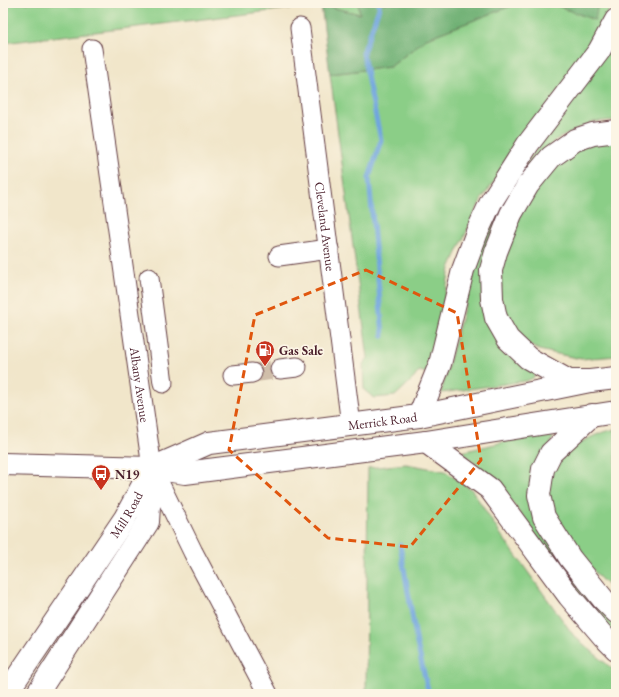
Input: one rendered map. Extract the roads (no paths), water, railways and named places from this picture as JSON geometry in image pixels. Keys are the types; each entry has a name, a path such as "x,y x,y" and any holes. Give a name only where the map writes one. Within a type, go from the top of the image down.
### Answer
{"main road":[{"path":"419,416 440,364 463,270 477,232 491,202 528,144 600,52 616,20"},
{"path":"590,381 569,381 528,358 508,338 496,318 492,299 491,270 496,252 511,214 528,185 551,157 575,140 593,134 616,131"},
{"name":"Merrick Road","path":"152,468 209,443 419,416 590,381 616,378"},
{"name":"Merrick Road","path":"3,464 152,468 185,473 426,442 616,412"},
{"path":"592,415 551,454 543,469 539,495 544,517 570,558 603,599 616,612"},
{"path":"426,442 490,489 569,596 604,637 616,648"},
{"name":"Mill Road","path":"6,694 125,518 152,468"},
{"name":"Mill Road","path":"37,694 148,522 152,468"}],"street":[{"name":"Cleveland Avenue","path":"300,28 351,424"},
{"name":"Albany Avenue","path":"92,49 152,468 268,694"},
{"path":"279,256 329,249"},
{"path":"149,278 163,383"}],"waterway":[{"path":"379,3 379,8 363,53 381,140 369,178 383,336"},
{"path":"400,545 417,644 429,694"}],"tunnel":[{"path":"252,373 280,369"}],"place":[{"name":"Gas Sale","path":"265,367"},
{"name":"N19","path":"101,491"}]}
